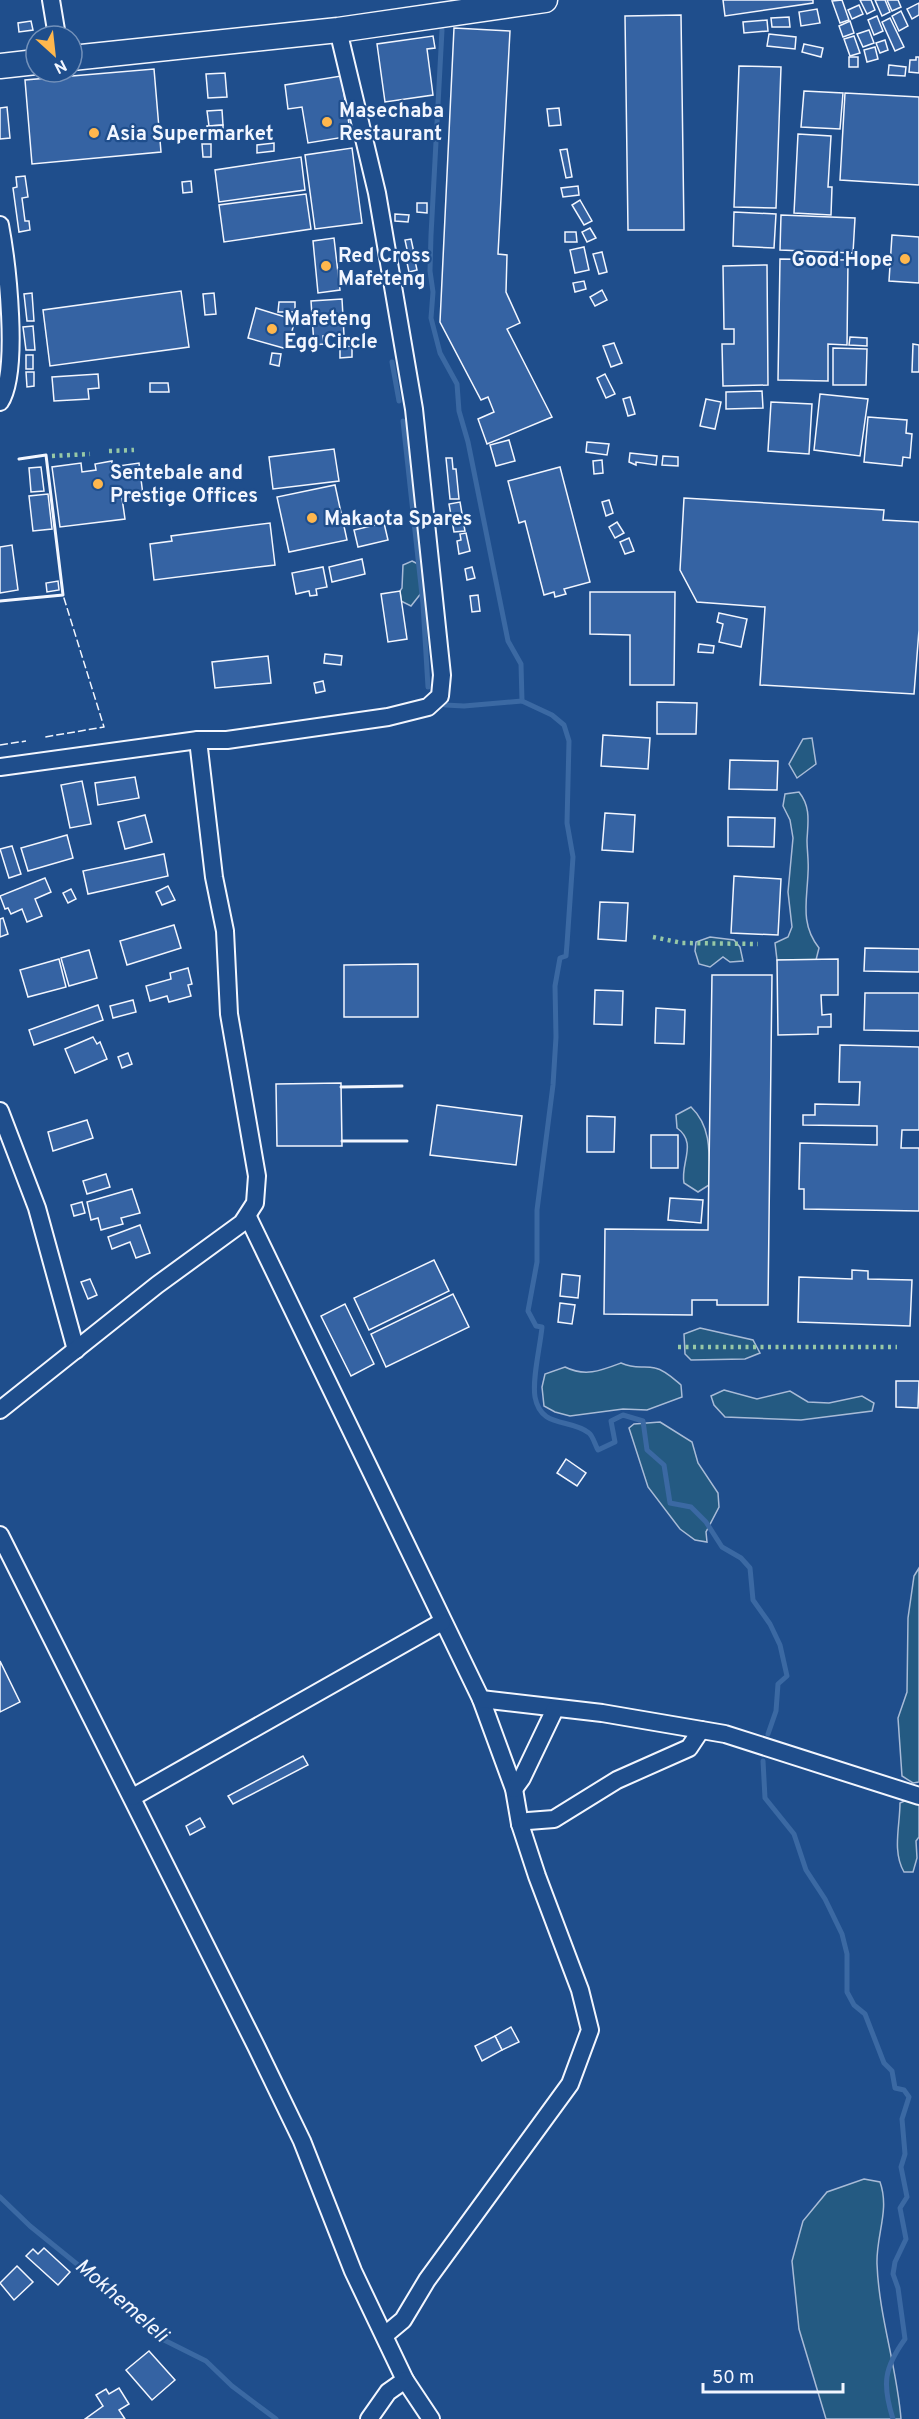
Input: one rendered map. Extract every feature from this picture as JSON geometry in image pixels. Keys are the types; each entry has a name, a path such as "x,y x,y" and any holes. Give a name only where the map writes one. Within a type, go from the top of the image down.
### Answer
{"main road":[{"path":"84,57 338,30 545,0"},
{"path":"0,66 24,63"}],"street":[{"path":"51,0 55,24"},
{"path":"0,767 198,740 227,740 388,717 428,707 440,696 442,675 414,409 377,193 338,30"},
{"path":"0,225 8,284 9,370 7,391 0,402"},
{"path":"0,1410 248,1217 255,1203 257,1176 229,1014 225,931 214,877 198,740"},
{"path":"0,1111 37,1208 76,1350"},
{"path":"248,1217 481,1699 514,1789 520,1824 580,1990 590,2030 570,2084 427,2280 403,2320 385,2335"},
{"path":"0,1535 133,1797 302,2141 353,2271 405,2379 431,2419"},
{"path":"133,1797 442,1622"},
{"path":"481,1699 602,1713 725,1734 919,1796"},
{"path":"514,1789 522,1779 555,1709"},
{"path":"520,1824 528,1821 554,1819 617,1780 690,1748 701,1730"},
{"path":"369,2419 388,2392 405,2379"}],"shaded area":[{"path":"412,561 418,564 422,592 411,606 401,601 400,591 403,565"},
{"path":"812,738 816,764 797,778 789,764 803,739"},
{"path":"799,792 808,815 807,921 813,939 819,948 816,960 777,960 775,943 788,937 792,927 788,892 793,838 790,820 783,806 785,794"},
{"path":"710,937 734,940 740,947 743,961 730,962 723,957 710,967 699,964 695,951 696,942"},
{"path":"691,1107 703,1124 709,1154 709,1185 698,1192 684,1183 687,1147 683,1134 677,1128 676,1115"},
{"path":"700,1328 753,1340 760,1353 745,1359 691,1360 685,1354 684,1334"},
{"path":"621,1363 659,1369 681,1385 682,1397 647,1410 623,1409 570,1416 544,1406 542,1387 545,1374 565,1367 579,1372 593,1372"},
{"path":"724,1390 757,1399 790,1391 808,1402 829,1403 862,1396 874,1403 872,1411 801,1420 725,1417 714,1405 711,1396"},
{"path":"660,1422 692,1442 698,1463 718,1493 719,1507 706,1532 707,1542 695,1540 680,1529 648,1487 629,1428 634,1424"},
{"path":"919,1568 919,1782 913,1783 902,1776 898,1718 907,1692 908,1618 914,1576"},
{"path":"909,1799 919,1802 919,1837 916,1841 917,1858 913,1872 904,1872 898,1856 898,1829 900,1803"},
{"path":"864,2179 880,2182 883,2192 884,2203 877,2253 878,2284 901,2419 826,2419 799,2329 792,2261 803,2221 827,2192"}],"building":[{"path":"723,0 813,0 813,3 725,16"},
{"path":"842,0 849,20 840,23 832,1"},
{"path":"860,0 871,0 875,10 867,14"},
{"path":"875,0 885,0 890,12 882,16"},
{"path":"887,0 898,0 901,7 892,11"},
{"path":"919,3 919,15 912,19 907,9"},
{"path":"859,5 863,14 852,19 848,10"},
{"path":"817,9 820,23 801,26 799,12"},
{"path":"901,11 908,26 899,31 892,16"},
{"path":"681,15 684,230 628,230 625,16"},
{"path":"877,16 883,31 874,35 868,20"},
{"path":"789,17 790,27 772,27 771,18"},
{"path":"890,18 904,47 895,51 882,22"},
{"path":"767,20 768,31 744,33 743,22"},
{"path":"31,21 32,24 24,24 24,31 19,32 18,23"},
{"path":"850,21 854,33 843,37 839,26"},
{"path":"454,28 510,31 498,254 507,255 506,292 520,323 507,329 552,417 487,444 478,419 494,412 488,397 481,400 440,322"},
{"path":"869,30 874,43 863,47 857,34"},
{"path":"769,34 796,37 795,49 767,46"},
{"path":"433,36 435,48 427,49 433,95 385,102 377,44"},
{"path":"854,36 860,53 850,56 844,39"},
{"path":"885,40 888,50 880,53 876,43"},
{"path":"804,44 823,48 821,57 802,52"},
{"path":"875,47 878,59 867,62 864,50"},
{"path":"849,57 858,57 858,67 849,67"},
{"path":"916,57 919,57 919,73 909,72 910,60 916,60"},
{"path":"889,65 906,67 905,76 888,75"},
{"path":"739,66 781,67 776,208 734,207"},
{"name":"Asia Supermarket","path":"154,69 161,152 32,164 25,84 84,84 84,75"},
{"path":"225,73 227,97 208,98 206,74"},
{"name":"Masechaba Restaurant","path":"341,76 351,136 308,143 302,107 288,109 285,85"},
{"path":"804,91 843,93 840,129 801,127"},
{"path":"845,93 919,97 919,185 840,180"},
{"path":"7,107 10,138 0,139 0,108"},
{"path":"559,108 561,125 549,126 547,109"},
{"path":"222,110 223,125 209,126 207,111"},
{"path":"223,125 223,136 208,137 207,126"},
{"path":"798,134 831,136 828,187 832,187 831,215 794,213"},
{"path":"274,143 274,151 257,153 257,145"},
{"path":"202,144 211,144 211,157 203,157"},
{"path":"352,148 362,223 315,229 305,155"},
{"path":"567,149 572,177 566,178 560,150"},
{"path":"301,157 305,190 219,202 215,170"},
{"path":"25,176 28,197 22,198 25,221 29,221 30,230 19,232 13,188 17,187 16,177"},
{"path":"191,181 192,192 183,193 182,182"},
{"path":"578,186 579,195 563,197 561,188"},
{"path":"306,194 311,229 224,242 219,205"},
{"path":"580,200 592,221 584,225 572,205"},
{"path":"417,203 427,203 427,213 417,212"},
{"path":"734,212 776,214 774,248 733,246"},
{"path":"395,214 409,215 408,222 395,221"},
{"path":"781,215 855,218 853,253 780,250"},
{"path":"590,228 596,238 587,242 582,232"},
{"path":"565,232 576,232 577,242 565,242"},
{"name":"Good Hope","path":"892,235 919,237 919,283 889,281"},
{"name":"Red Cross Mafeteng","path":"334,238 340,290 318,293 313,241"},
{"path":"411,239 414,253 408,254 405,240"},
{"path":"584,247 589,270 575,273 570,250"},
{"path":"602,252 607,272 599,274 593,254"},
{"path":"414,256 417,270 409,272 406,258"},
{"path":"780,259 848,260 847,345 828,344 828,381 778,380"},
{"path":"767,265 768,385 723,386 722,344 734,344 734,329 724,329 723,266"},
{"path":"584,281 586,289 575,292 573,283"},
{"path":"602,290 607,300 595,306 590,297"},
{"path":"181,291 189,347 50,366 43,310"},
{"path":"32,293 34,321 27,321 24,294"},
{"path":"214,293 216,314 205,315 203,294"},
{"path":"342,299 344,335 323,336 324,344 314,345 311,301"},
{"path":"279,302 295,302 295,312 278,312"},
{"name":"Mafeteng Egg Circle","path":"256,308 295,320 287,349 248,338"},
{"path":"33,326 35,350 26,350 23,327"},
{"path":"850,337 867,338 867,346 849,345"},
{"path":"614,343 622,363 611,367 603,346"},
{"path":"913,344 919,345 919,372 912,372"},
{"path":"352,346 352,357 340,358 340,347"},
{"path":"833,348 867,349 866,385 833,385"},
{"path":"272,353 281,354 279,366 270,364"},
{"path":"26,355 33,355 33,369 26,369"},
{"path":"26,372 34,372 34,386 27,387"},
{"path":"98,374 99,388 88,389 89,399 54,401 52,377"},
{"path":"605,374 615,394 606,398 597,378"},
{"path":"150,383 168,383 169,392 150,392"},
{"path":"762,391 763,408 726,409 726,392"},
{"path":"820,394 868,399 860,456 814,450"},
{"path":"630,397 635,414 628,416 623,399"},
{"path":"706,399 721,402 715,429 700,426"},
{"path":"771,402 812,404 809,454 768,451"},
{"path":"868,417 907,420 906,433 912,434 910,458 903,457 902,466 864,462"},
{"path":"509,440 515,461 496,466 490,445"},
{"path":"587,442 609,444 607,455 586,452"},
{"path":"334,449 339,481 273,489 269,457"},
{"path":"630,453 657,456 656,465 636,462 636,465 629,462"},
{"path":"663,456 678,457 678,466 662,465"},
{"path":"446,458 452,458 453,469 456,469 459,499 450,499"},
{"path":"602,460 603,473 594,474 593,461"},
{"name":"Sentebale and Prestige Offices","path":"112,461 112,467 139,463 143,495 122,498 125,519 60,527 52,467 81,463 82,472 96,470 95,464"},
{"path":"41,467 44,491 31,492 29,468"},
{"path":"560,467 590,582 564,589 566,594 555,597 554,592 544,595 525,521 519,523 508,481"},
{"name":"Makaota Spares","path":"335,485 347,540 289,552 277,497"},
{"path":"48,494 52,529 33,531 29,496"},
{"path":"684,498 884,510 883,520 919,522 919,630 914,694 760,685 765,607 697,602 680,570"},
{"path":"609,500 613,513 606,516 602,502"},
{"path":"460,502 465,531 454,532 449,504"},
{"path":"617,522 624,533 615,538 609,527"},
{"path":"270,523 275,565 154,580 150,544 172,541 171,536"},
{"path":"384,523 388,540 358,547 354,530"},
{"path":"466,533 470,551 459,554 457,541 461,540 460,534"},
{"path":"629,538 634,551 625,554 620,542"},
{"path":"12,545 18,590 0,593 0,547"},
{"path":"362,559 365,574 332,582 329,567"},
{"path":"323,567 327,587 316,589 317,595 310,596 309,591 296,594 292,573"},
{"path":"472,567 475,578 467,580 465,569"},
{"path":"58,581 59,590 47,592 46,583"},
{"path":"400,591 407,639 388,642 381,594"},
{"path":"590,592 675,592 674,685 630,685 630,635 590,634"},
{"path":"478,595 480,611 472,612 470,596"},
{"path":"719,613 747,619 741,647 719,642 723,624 717,622"},
{"path":"699,644 714,646 713,653 698,652"},
{"path":"325,654 342,656 341,665 324,663"},
{"path":"268,656 271,683 215,688 212,662"},
{"path":"323,681 325,691 316,693 314,683"},
{"path":"657,702 697,703 696,734 657,734"},
{"path":"603,735 650,738 648,769 601,766"},
{"path":"730,760 778,761 777,790 729,789"},
{"path":"135,777 139,798 98,805 95,783"},
{"path":"82,781 91,824 70,828 61,785"},
{"path":"605,813 635,815 633,852 602,850"},
{"path":"145,815 152,842 125,849 118,822"},
{"path":"728,817 775,818 774,847 728,846"},
{"path":"67,835 73,858 28,871 21,848"},
{"path":"12,846 21,874 9,878 0,849"},
{"path":"164,854 168,876 88,894 83,871"},
{"path":"734,876 781,879 778,935 731,933"},
{"path":"45,878 51,892 35,899 42,916 27,922 22,909 11,914 8,908 5,909 0,896"},
{"path":"168,886 175,900 162,905 156,892"},
{"path":"71,889 76,899 68,903 63,893"},
{"path":"600,902 628,903 626,941 598,939"},
{"path":"3,918 8,934 0,937 0,919"},
{"path":"174,925 181,948 127,965 120,941"},
{"path":"865,948 919,949 919,972 864,971"},
{"path":"89,950 97,978 69,986 61,958"},
{"path":"59,959 66,987 28,997 20,970"},
{"path":"838,959 838,995 821,995 822,1015 831,1014 831,1027 818,1027 818,1034 778,1035 777,960"},
{"path":"418,964 418,1017 344,1017 344,965"},
{"path":"188,968 192,984 188,985 191,996 169,1002 167,996 150,1001 146,986 171,979 170,973"},
{"path":"712,975 772,975 768,1305 717,1305 717,1300 692,1300 692,1315 604,1314 605,1229 708,1230"},
{"path":"595,990 623,991 622,1025 594,1024"},
{"path":"865,993 919,993 919,1031 864,1030"},
{"path":"133,1000 136,1012 113,1018 110,1006"},
{"path":"98,1005 103,1020 34,1045 29,1030"},
{"path":"656,1008 685,1010 684,1044 655,1043"},
{"path":"93,1037 97,1044 100,1042 107,1059 75,1073 65,1049"},
{"path":"840,1045 919,1047 919,1130 902,1130 901,1148 919,1148 919,1211 804,1209 804,1189 799,1189 800,1143 877,1145 877,1126 803,1125 803,1115 815,1115 815,1104 859,1105 860,1082 839,1082"},
{"path":"128,1053 132,1064 122,1068 118,1057"},
{"path":"341,1083 342,1146 277,1146 276,1084"},
{"path":"437,1105 522,1116 516,1165 430,1155"},
{"path":"587,1116 615,1117 614,1152 587,1152"},
{"path":"87,1120 93,1138 53,1151 48,1132"},
{"path":"651,1135 678,1135 678,1168 651,1168"},
{"path":"106,1174 110,1187 87,1194 83,1181"},
{"path":"132,1189 140,1213 121,1218 123,1224 101,1230 98,1218 91,1220 87,1202"},
{"path":"670,1198 703,1200 701,1223 668,1220"},
{"path":"82,1202 85,1213 74,1216 71,1205"},
{"path":"140,1225 150,1253 136,1258 130,1242 112,1249 108,1237"},
{"path":"434,1260 449,1291 369,1330 354,1298"},
{"path":"852,1270 868,1271 868,1279 912,1280 910,1326 798,1322 799,1277 852,1279"},
{"path":"562,1274 580,1276 578,1298 560,1296"},
{"path":"90,1279 97,1295 88,1299 81,1282"},
{"path":"453,1294 469,1327 386,1367 371,1334"},
{"path":"560,1303 575,1305 572,1324 558,1322"},
{"path":"345,1304 374,1364 351,1376 321,1316"},
{"path":"896,1381 919,1381 918,1408 896,1407"},
{"path":"566,1459 586,1473 577,1486 557,1473"},
{"path":"0,1661 20,1702 0,1712"},
{"path":"303,1756 308,1765 233,1804 228,1796"},
{"path":"200,1818 205,1827 190,1835 186,1826"},
{"path":"511,2027 519,2042 502,2050 495,2036"},
{"path":"495,2036 502,2050 482,2061 475,2046"},
{"path":"44,2248 70,2272 58,2285 26,2256 33,2249 38,2254"},
{"path":"17,2266 33,2282 14,2300 0,2283"},
{"path":"149,2351 175,2380 152,2400 126,2370"},
{"path":"119,2388 129,2404 119,2410 125,2419 85,2419 103,2406 96,2395 106,2389 109,2394"}],"waterway":[{"path":"442,30 431,235 430,271 433,292 431,318 440,353 457,384 459,411 468,442 508,641 521,664 522,701 552,715 564,725 569,741 567,823 573,857 567,944 566,956 560,958 555,986 556,1037 553,1085 537,1210 537,1262 528,1311 536,1326 542,1327 535,1372 535,1397 543,1414 589,1433 598,1450 615,1442 611,1421 623,1415 643,1421 647,1450 664,1465 670,1503 691,1507 706,1522 722,1547 741,1558 750,1568 753,1600 770,1624 780,1645 787,1676 778,1684 776,1711 768,1734"},
{"path":"392,362 399,401"},
{"path":"403,421 423,604 428,687"},
{"path":"445,705 464,706 522,701"},
{"path":"763,1761 765,1798 794,1834 806,1870 825,1899 842,1934 847,1954 847,1992 854,2005 865,2014 884,2063 892,2071 895,2088 904,2090 909,2097 902,2119 905,2154 901,2167 907,2197 900,2208 906,2239 895,2262 893,2274 898,2288 905,2339 889,2368 886,2386 893,2419"},
{"name":"Mokhemeleli","path":"0,2197 30,2226 146,2320 160,2338 206,2361 232,2386 276,2419"}],"hedge":[{"path":"109,451 134,450"},
{"path":"52,456 90,454"},
{"path":"653,937 682,943 758,944"},
{"path":"678,1347 897,1347"}],"fence":[{"path":"0,601 63,595 104,727 45,737"},
{"path":"0,745 26,741"}],"wall":[{"path":"0,601 63,595 46,455 19,459"},
{"path":"341,1087 402,1086"},
{"path":"342,1141 407,1141"}],"place":[{"name":"Masechaba Restaurant","path":"327,122"},
{"name":"Asia Supermarket","path":"94,133"},
{"name":"Good Hope","path":"905,259"},
{"name":"Red Cross Mafeteng","path":"326,266"},
{"name":"Mafeteng Egg Circle","path":"272,329"},
{"name":"Sentebale and Prestige Offices","path":"98,484"},
{"name":"Makaota Spares","path":"312,518"}]}
